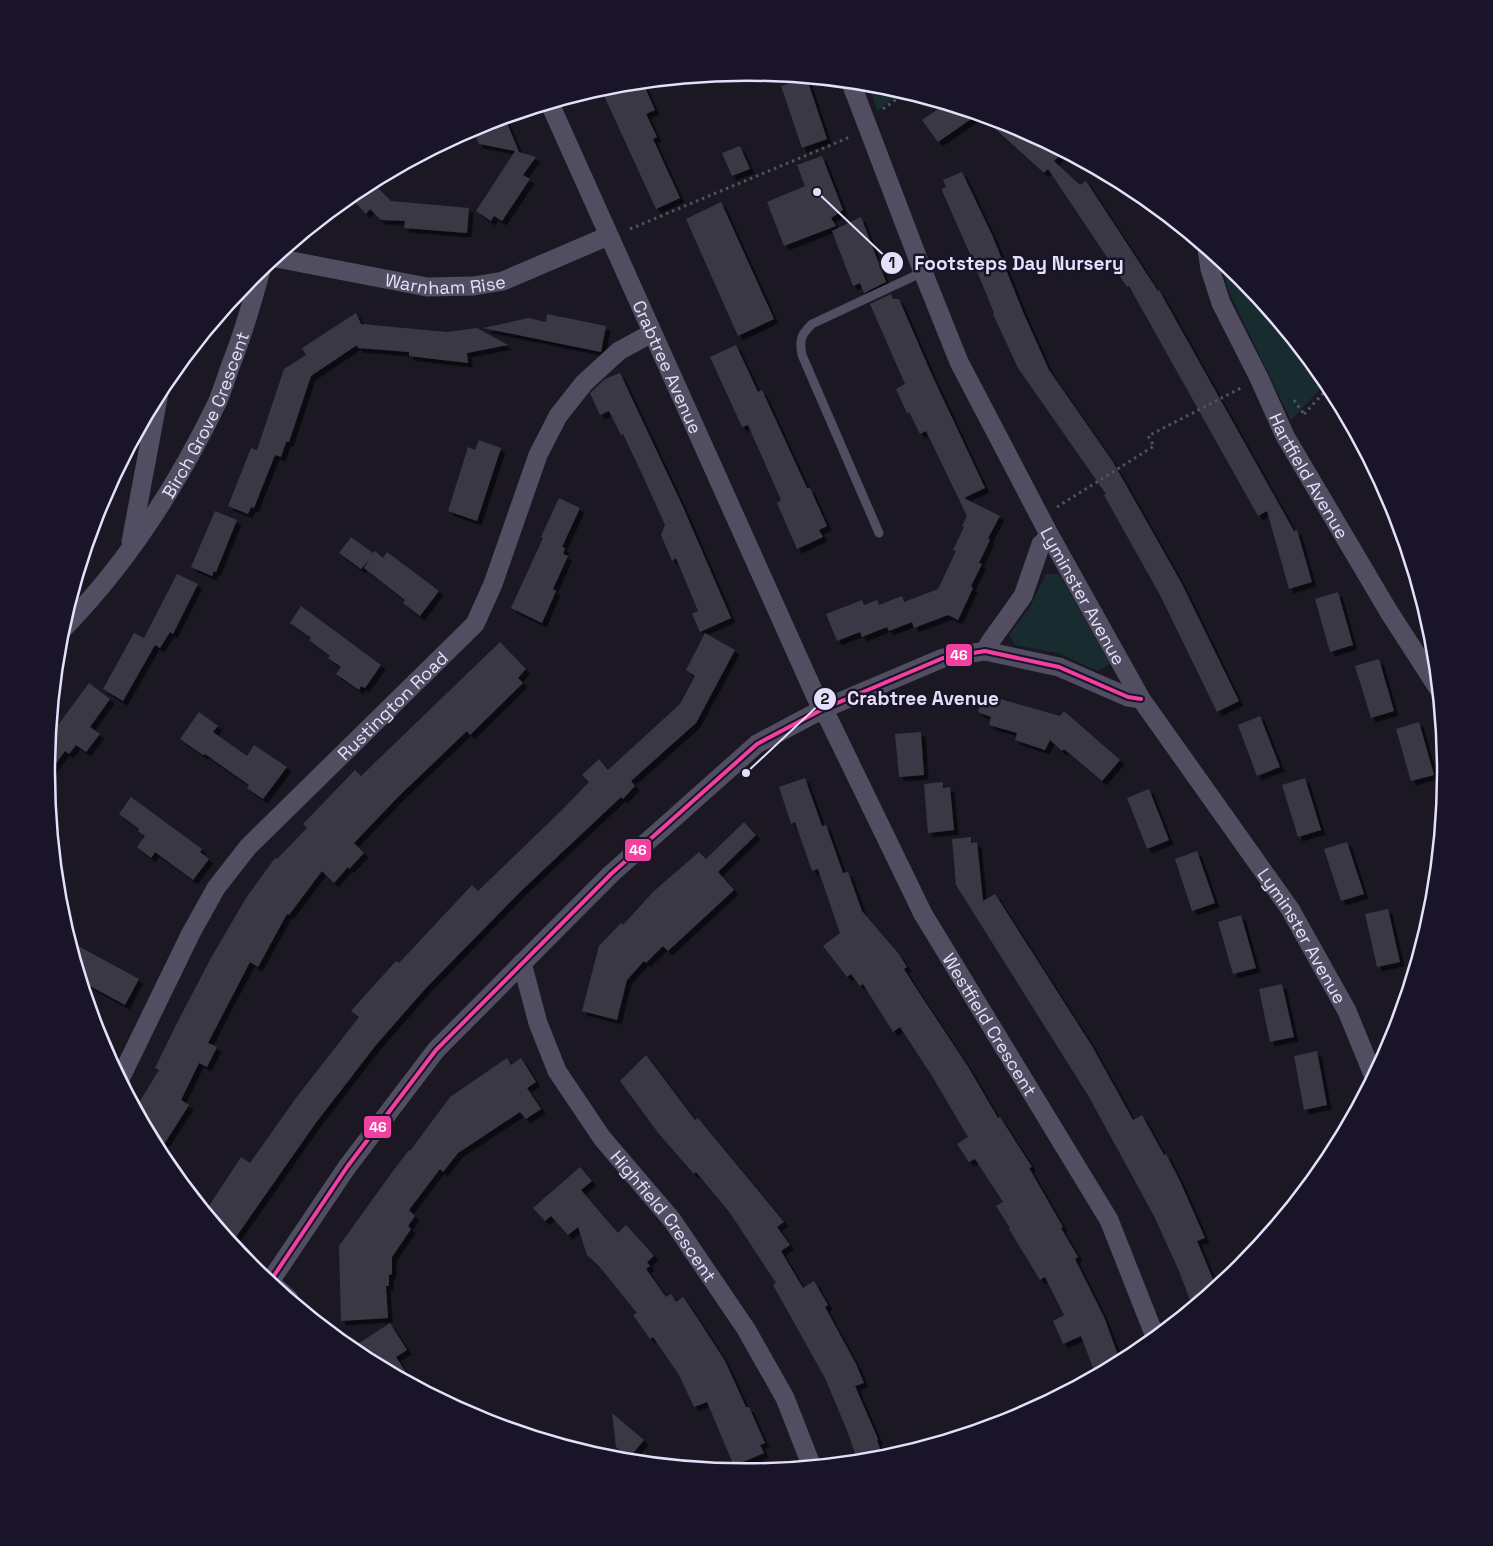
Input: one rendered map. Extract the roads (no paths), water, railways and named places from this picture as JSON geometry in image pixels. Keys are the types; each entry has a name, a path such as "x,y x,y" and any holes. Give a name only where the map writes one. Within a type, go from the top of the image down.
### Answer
{"street":[{"name":"Lyminster Avenue","path":"854,90 922,272 959,362 1050,536 1141,699 1290,909 1347,1010 1371,1070"},
{"name":"Crabtree Avenue","path":"552,110 823,709"},
{"name":"Warnham Rise","path":"284,260 427,287 474,286 503,281 608,236"},
{"name":"Hartfield Avenue","path":"1209,259 1221,303 1259,378 1285,436 1389,612 1431,677"},
{"name":"Birch Grove Crescent","path":"73,619 130,550 177,479 218,402 247,322 257,285"},
{"name":"Rustington Road","path":"123,1073 191,933 216,888 248,847 475,624 493,584 538,455 558,416 591,376 619,352 652,332"},
{"name":"Birch Grove Crescent","path":"130,550 155,416"},
{"path":"985,651 1023,596 1042,544 1050,536"},
{"path":"273,1276 348,1167 436,1050 611,874 757,744 823,709 943,658 985,651 1059,667 1128,697 1141,699"},
{"name":"Westfield Crescent","path":"823,709 923,914 1109,1220 1153,1332"},
{"name":"Highfield Crescent","path":"522,963 538,1024 557,1071 602,1138 672,1220 746,1329 785,1398 810,1461"}],"lane":[{"path":"879,533 802,355 800,341 802,334 812,324 922,272"}],"place":[{"name":"Footsteps Day Nursery","path":"817,192"},
{"name":"Crabtree Avenue","path":"746,773"}]}
